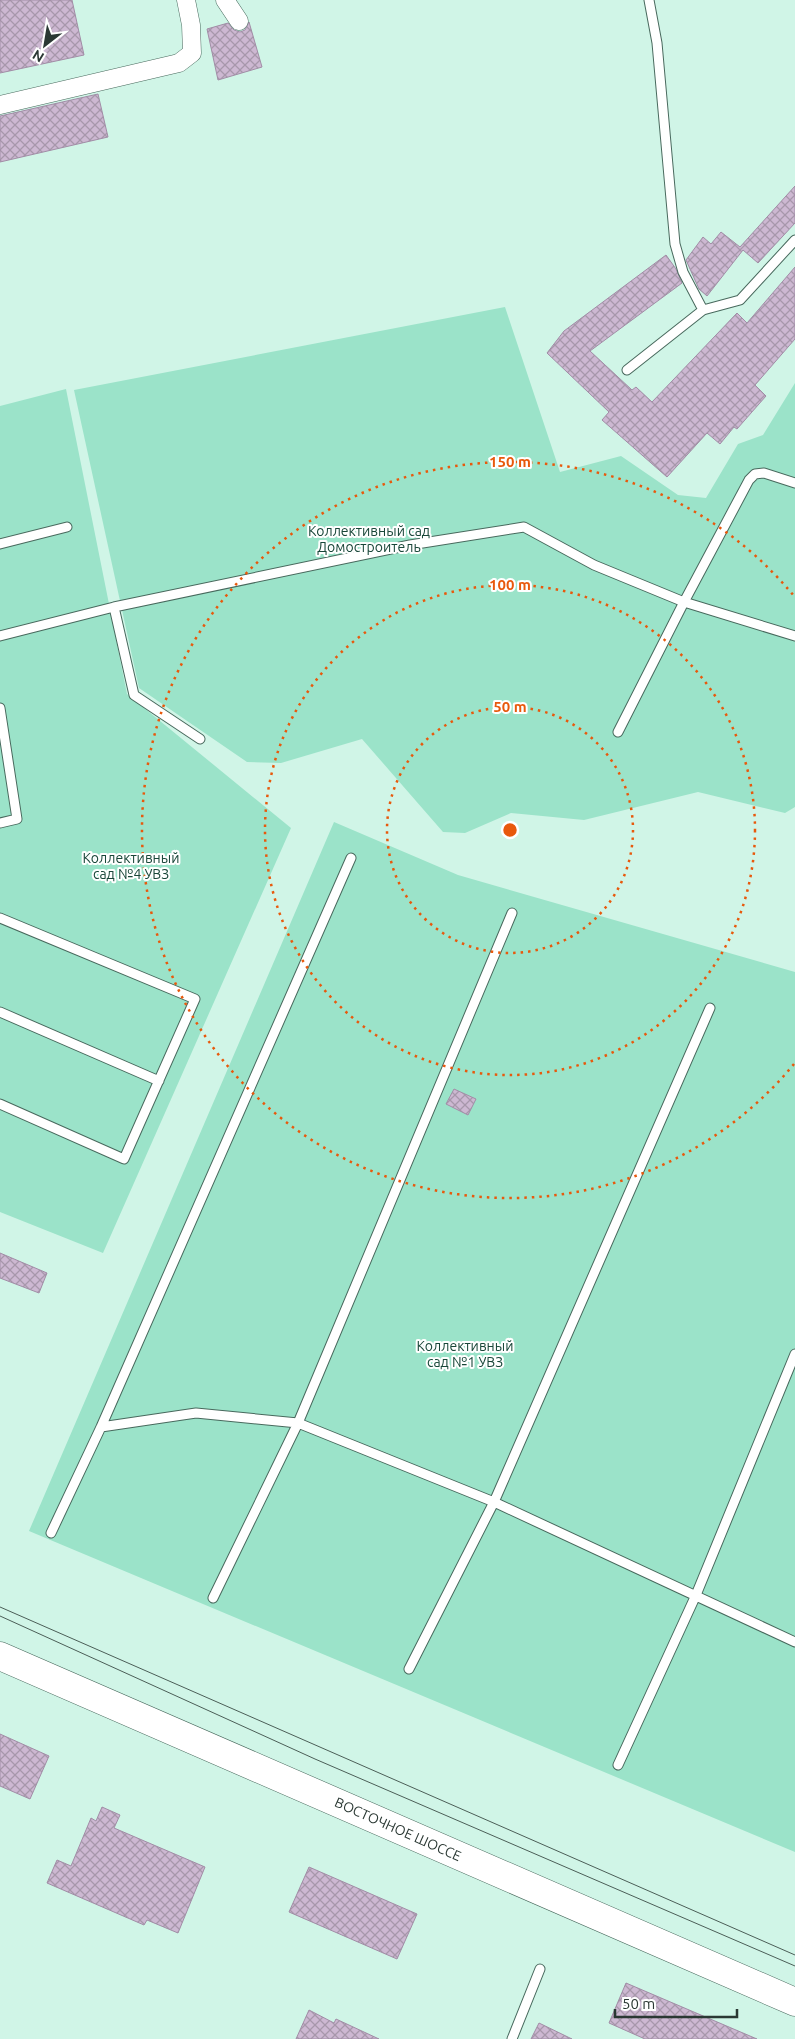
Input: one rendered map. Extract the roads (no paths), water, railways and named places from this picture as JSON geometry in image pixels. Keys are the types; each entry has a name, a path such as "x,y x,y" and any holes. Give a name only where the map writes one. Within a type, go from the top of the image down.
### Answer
{"main road":[{"name":"ВОСТОЧНОЕ ШОССЕ","path":"0,1656 795,2002"}],"street":[{"path":"0,105 180,63 192,53 192,25 186,0"},
{"path":"225,0 239,21"}],"lane":[{"path":"648,0 658,43 675,244 683,272 703,310"},
{"path":"627,370 703,310 740,300 795,240"},
{"path":"618,732 749,480 755,474 764,473 795,483"},
{"path":"0,544 67,527"},
{"path":"0,636 114,607 410,545 524,527 594,565 684,602 795,636"},
{"path":"114,607 134,695 200,739"},
{"path":"0,708 16,819 0,823"},
{"path":"51,1533 101,1427 351,858"},
{"path":"213,1598 298,1423 512,913"},
{"path":"0,918 195,999 124,1159 0,1104"},
{"path":"409,1669 494,1502 710,1008"},
{"path":"0,1012 159,1080"},
{"path":"618,1765 696,1595 795,1354"},
{"path":"101,1427 196,1413 298,1423 494,1502 795,1642"},
{"path":"512,2039 540,1969"}],"tram line":[{"path":"0,1607 795,1955"},
{"path":"0,1616 315,1759 795,1966"}],"park label":[{"name":"Коллективный сад Домостроитель","path":"369,540"},
{"name":"Коллективный сад №4 УВЗ","path":"131,866"},
{"name":"Коллективный сад №1 УВЗ","path":"465,1354"}]}
